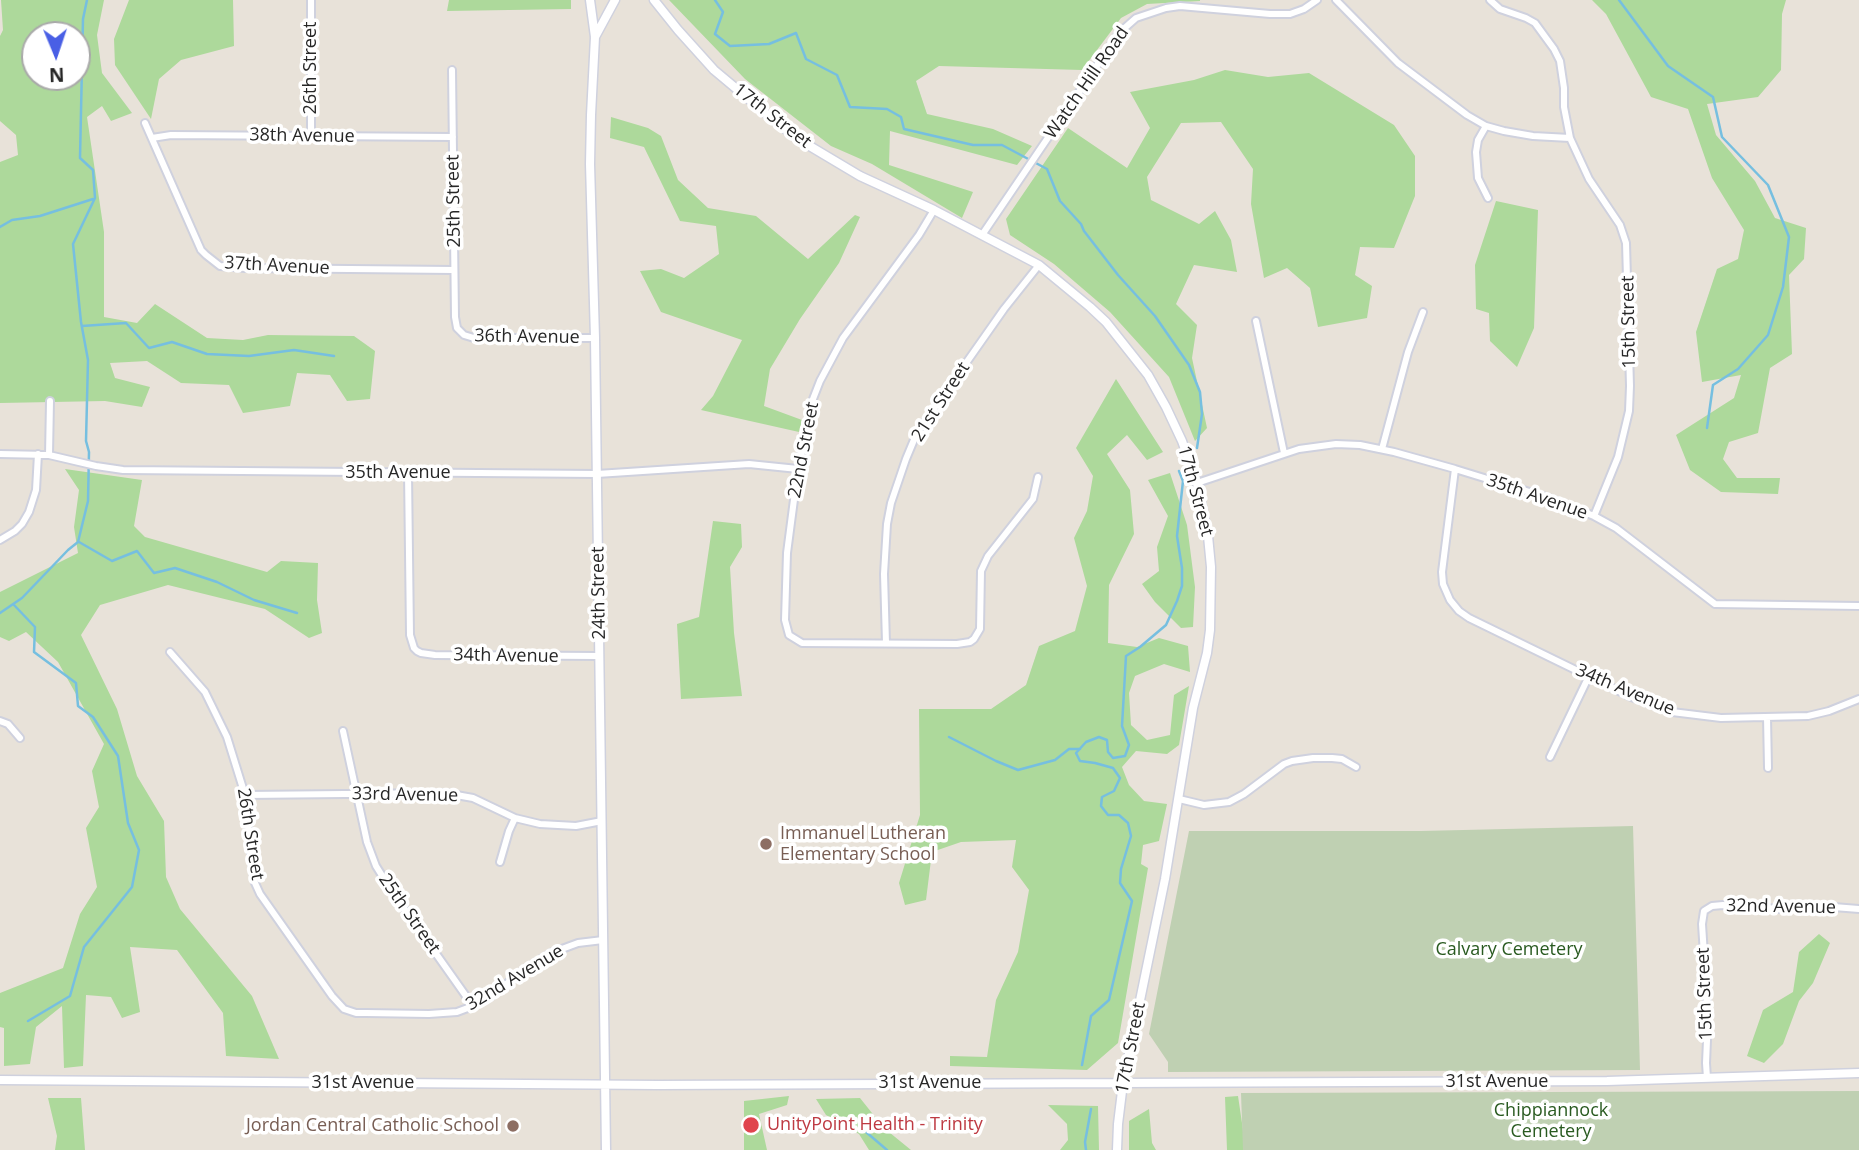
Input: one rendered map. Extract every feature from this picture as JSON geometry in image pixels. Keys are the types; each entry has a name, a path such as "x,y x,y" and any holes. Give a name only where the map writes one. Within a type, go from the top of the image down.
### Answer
{"street":[{"name":"26th Street","path":"311,0 311,136"},
{"name":"24th Street","path":"590,0 595,37 590,164 595,338 606,1150"},
{"name":"24th Street","path":"595,37 607,12 617,0"},
{"path":"645,0 663,11"},
{"name":"17th Street","path":"654,0 715,69 781,127 860,176 934,210 1039,265 1106,322 1148,375 1182,441 1196,483 1208,536 1211,567 1210,630 1193,708 1165,879 1123,1083 1117,1150"},
{"name":"Watch Hill Road","path":"982,234 1119,33 1136,18 1180,6 1290,14 1299,12 1317,0"},
{"path":"1336,0 1398,63 1467,115 1486,126 1533,136 1570,138"},
{"name":"15th Street","path":"1490,0 1500,9 1535,23 1554,49 1560,61 1570,138 1589,179 1620,225 1626,243 1629,411 1618,457 1594,516"},
{"name":"25th Street","path":"452,70 455,323 459,331"},
{"name":"37th Avenue","path":"145,123 201,250 220,266 454,270"},
{"path":"1486,126 1478,140 1476,152 1478,178 1488,198"},
{"name":"38th Avenue","path":"152,138 171,135 453,137"},
{"name":"22nd Street","path":"886,643 802,643 792,639 786,629 785,620 787,553 798,469 813,399 843,338 919,235 934,210"},
{"name":"21st Street","path":"886,643 884,574 887,524 906,459 916,435 931,413 1004,309 1039,265"},
{"path":"1382,449 1408,352 1423,312"},
{"path":"1256,321 1284,453"},
{"name":"36th Avenue","path":"459,331 474,338 595,338"},
{"path":"49,455 50,401"},
{"name":"35th Avenue","path":"1196,483 1307,447 1336,444 1382,449 1546,497 1594,516 1616,528 1716,604 1859,606"},
{"name":"35th Avenue","path":"0,454 49,455 123,470 597,474 750,464 798,469"},
{"path":"0,540 15,531 29,512 36,490 38,454"},
{"name":"34th Avenue","path":"1455,469 1442,572 1443,584 1450,600 1469,618 1629,696 1672,712 1721,718 1767,717 1820,713 1859,699"},
{"name":"34th Avenue","path":"408,472 411,635 414,648 421,653 435,655 599,656"},
{"path":"886,643 957,643 974,639 980,629 981,571 988,556 1034,499 1038,477"},
{"name":"26th Street","path":"170,652 205,692 220,721 245,795 253,871 260,894 344,1009"},
{"path":"1549,757 1589,676"},
{"path":"1767,717 1768,768"},
{"path":"0,721 8,724 20,738"},
{"name":"25th Street","path":"343,731 367,842 376,866 473,1006"},
{"path":"1179,799 1204,805 1229,802 1292,761 1332,758 1342,759 1356,767"},
{"name":"33rd Avenue","path":"245,795 445,793 473,799 515,818 554,825 583,825 602,821"},
{"path":"500,862 515,818"},
{"name":"32nd Avenue","path":"1704,911 1712,906 1723,905 1780,909 1811,906 1859,909"},
{"name":"15th Street","path":"1704,911 1702,924 1708,1017 1707,1078"},
{"name":"32nd Avenue","path":"344,1009 356,1013 457,1012 489,997 551,953 578,943 603,940"},
{"name":"31st Avenue","path":"0,1080 605,1084 1123,1083 1607,1081 1859,1073"}],"green space":[{"path":"1,0 104,0 97,35 102,73 132,113 111,121 102,106 87,117 104,232 104,317 137,323 155,304 207,338 243,340 268,335 354,336 375,351 370,399 347,401 330,375 297,373 290,406 243,413 229,385 181,383 147,361 110,363 115,378 150,387 142,407 105,401 0,403 0,162 18,155 16,135 0,121 0,36 3,30"},
{"path":"129,0 233,0 234,46 181,60 159,79 151,119 115,65 114,39"},
{"path":"449,0 571,0 571,9 447,11"},
{"path":"669,0 1200,1 1147,4 1121,18 1082,70 939,66 916,81 927,114 993,129 1032,146 1017,165 890,131 889,165 973,192 962,218 872,164 831,146 745,79"},
{"path":"1592,0 1786,0 1782,14 1781,70 1758,97 1707,104 1716,135 1755,181 1775,218 1806,228 1804,259 1789,275 1792,354 1770,368 1758,433 1729,442 1723,459 1737,478 1780,478 1778,494 1721,492 1690,470 1676,435 1734,398 1741,375 1702,382 1696,332 1717,269 1738,259 1744,230 1712,178 1688,109 1651,97 1606,14"},
{"path":"1225,70 1268,77 1309,73 1394,125 1415,156 1415,196 1394,248 1360,247 1355,275 1372,286 1367,318 1318,327 1310,288 1287,268 1264,278 1251,204 1253,169 1221,122 1181,123 1147,177 1151,200 1199,224 1215,211 1231,240 1237,272 1194,265 1176,304 1197,325 1192,358 1207,428 1195,441 1169,377 1110,312 1054,264 1010,235 1006,219 1068,128 1127,168 1150,128 1130,92 1194,80"},
{"path":"611,117 648,128 661,136 678,180 708,208 756,216 808,259 855,215 860,217 839,263 800,319 770,369 764,406 802,420 799,432 701,410 713,396 742,340 661,312 640,271 661,269 684,278 719,254 716,226 680,221 644,147 610,138"},
{"path":"1496,201 1538,210 1534,328 1517,367 1490,341 1489,313 1476,309 1475,265"},
{"path":"1116,379 1163,452 1147,460 1127,435 1107,454 1130,490 1134,534 1109,585 1108,643 1137,647 1159,638 1188,646 1190,672 1164,664 1135,676 1129,693 1131,725 1147,740 1170,735 1174,695 1189,686 1179,745 1167,754 1136,751 1122,767 1129,785 1144,801 1167,804 1159,841 1143,845 1141,864 1148,868 1118,1043 1087,1070 950,1066 950,1056 987,1057 996,1000 1018,952 1029,890 1012,867 1016,840 961,842 932,852 926,900 905,905 899,883 920,815 919,709 991,709 1026,685 1039,646 1075,631 1087,586 1074,538 1087,511 1093,476 1076,448"},
{"path":"65,469 142,480 134,526 145,537 267,572 281,561 318,563 317,600 322,633 309,638 265,609 168,585 100,605 81,635 117,709 137,776 164,821 166,877 180,909 252,996 279,1059 226,1056 223,1013 177,950 130,947 140,1012 122,1018 111,997 86,995 83,1066 64,1068 62,1006 36,1027 30,1064 4,1066 0,993 63,968 80,914 97,887 86,828 99,807 92,771 104,744 58,662 26,632 9,641 0,637 0,592 78,553 74,527 79,490"},
{"path":"1170,473 1187,525 1195,587 1193,627 1181,628 1155,602 1142,584 1159,571 1157,547 1168,516 1148,480"},
{"path":"713,521 741,524 742,547 730,567 734,633 742,696 681,699 677,624 699,617"},
{"name":"Calvary Cemetery","path":"1633,826 1640,1070 1168,1072 1168,1062 1149,1034 1189,831 1421,831"},
{"path":"1819,934 1830,943 1813,983 1799,1001 1783,1044 1764,1063 1747,1056 1763,1010 1793,992 1799,952"},
{"name":"Chippiannock Cemetery","path":"1859,1091 1859,1150 1243,1150 1241,1093"},
{"name":"UnityPoint Health - Trinity","path":"789,1096 787,1105 759,1114 767,1150 744,1150 744,1101"},
{"path":"1238,1096 1246,1150 1227,1150 1225,1097"},
{"path":"48,1098 81,1098 85,1150 55,1150 57,1136"},
{"path":"860,1098 884,1128 911,1150 869,1150 859,1134 826,1115 816,1099"},
{"path":"1048,1105 1098,1106 1099,1150 1060,1150 1068,1140 1067,1124"},
{"path":"1149,1109 1152,1143 1156,1150 1129,1150 1129,1121"}],"waterway":[{"path":"0,613 22,598 78,542 88,501 88,360 73,244 95,198 93,170 80,158 83,19 87,0"},
{"path":"715,0 723,12 715,34 730,46 769,44 796,33 806,59 837,75 850,107 887,109 901,117 904,129 973,145 1002,145 1047,169 1060,201 1081,224 1118,275 1155,316 1189,365 1200,392 1202,414 1197,448"},
{"path":"1619,0 1668,66 1713,97 1722,137 1768,185 1789,237 1783,287 1768,335 1738,369 1713,385 1707,428"},
{"path":"0,227 12,220 40,216 93,199"},
{"path":"82,326 126,323 149,348 172,342 207,354 249,356 294,350 334,356"},
{"path":"1082,1065 1091,1016 1109,1000 1132,901 1120,883 1121,869 1131,836 1128,823 1119,815 1108,815 1101,806 1102,797 1114,791 1120,778 1113,768 1080,761 1076,753 1086,742 1099,737 1107,740 1108,752 1113,758 1125,756 1129,745 1122,726 1126,656 1166,625 1182,586 1177,536 1183,481 1179,471"},
{"path":"79,542 112,561 137,551 154,573 175,568 217,582 254,600 297,613"},
{"path":"14,605 35,627 34,652 76,683 78,706 93,717 118,756 128,823 139,850 132,887 84,947 70,996 28,1021"},
{"path":"949,737 1018,770 1055,760 1069,749 1080,749"},
{"path":"1086,1150 1091,1109"},
{"path":"866,1132 887,1150"}],"place":[{"name":"Immanuel Lutheran Elementary School","path":"766,844"},
{"name":"UnityPoint Health - Trinity","path":"751,1125"},
{"name":"Jordan Central Catholic School","path":"513,1126"}]}
